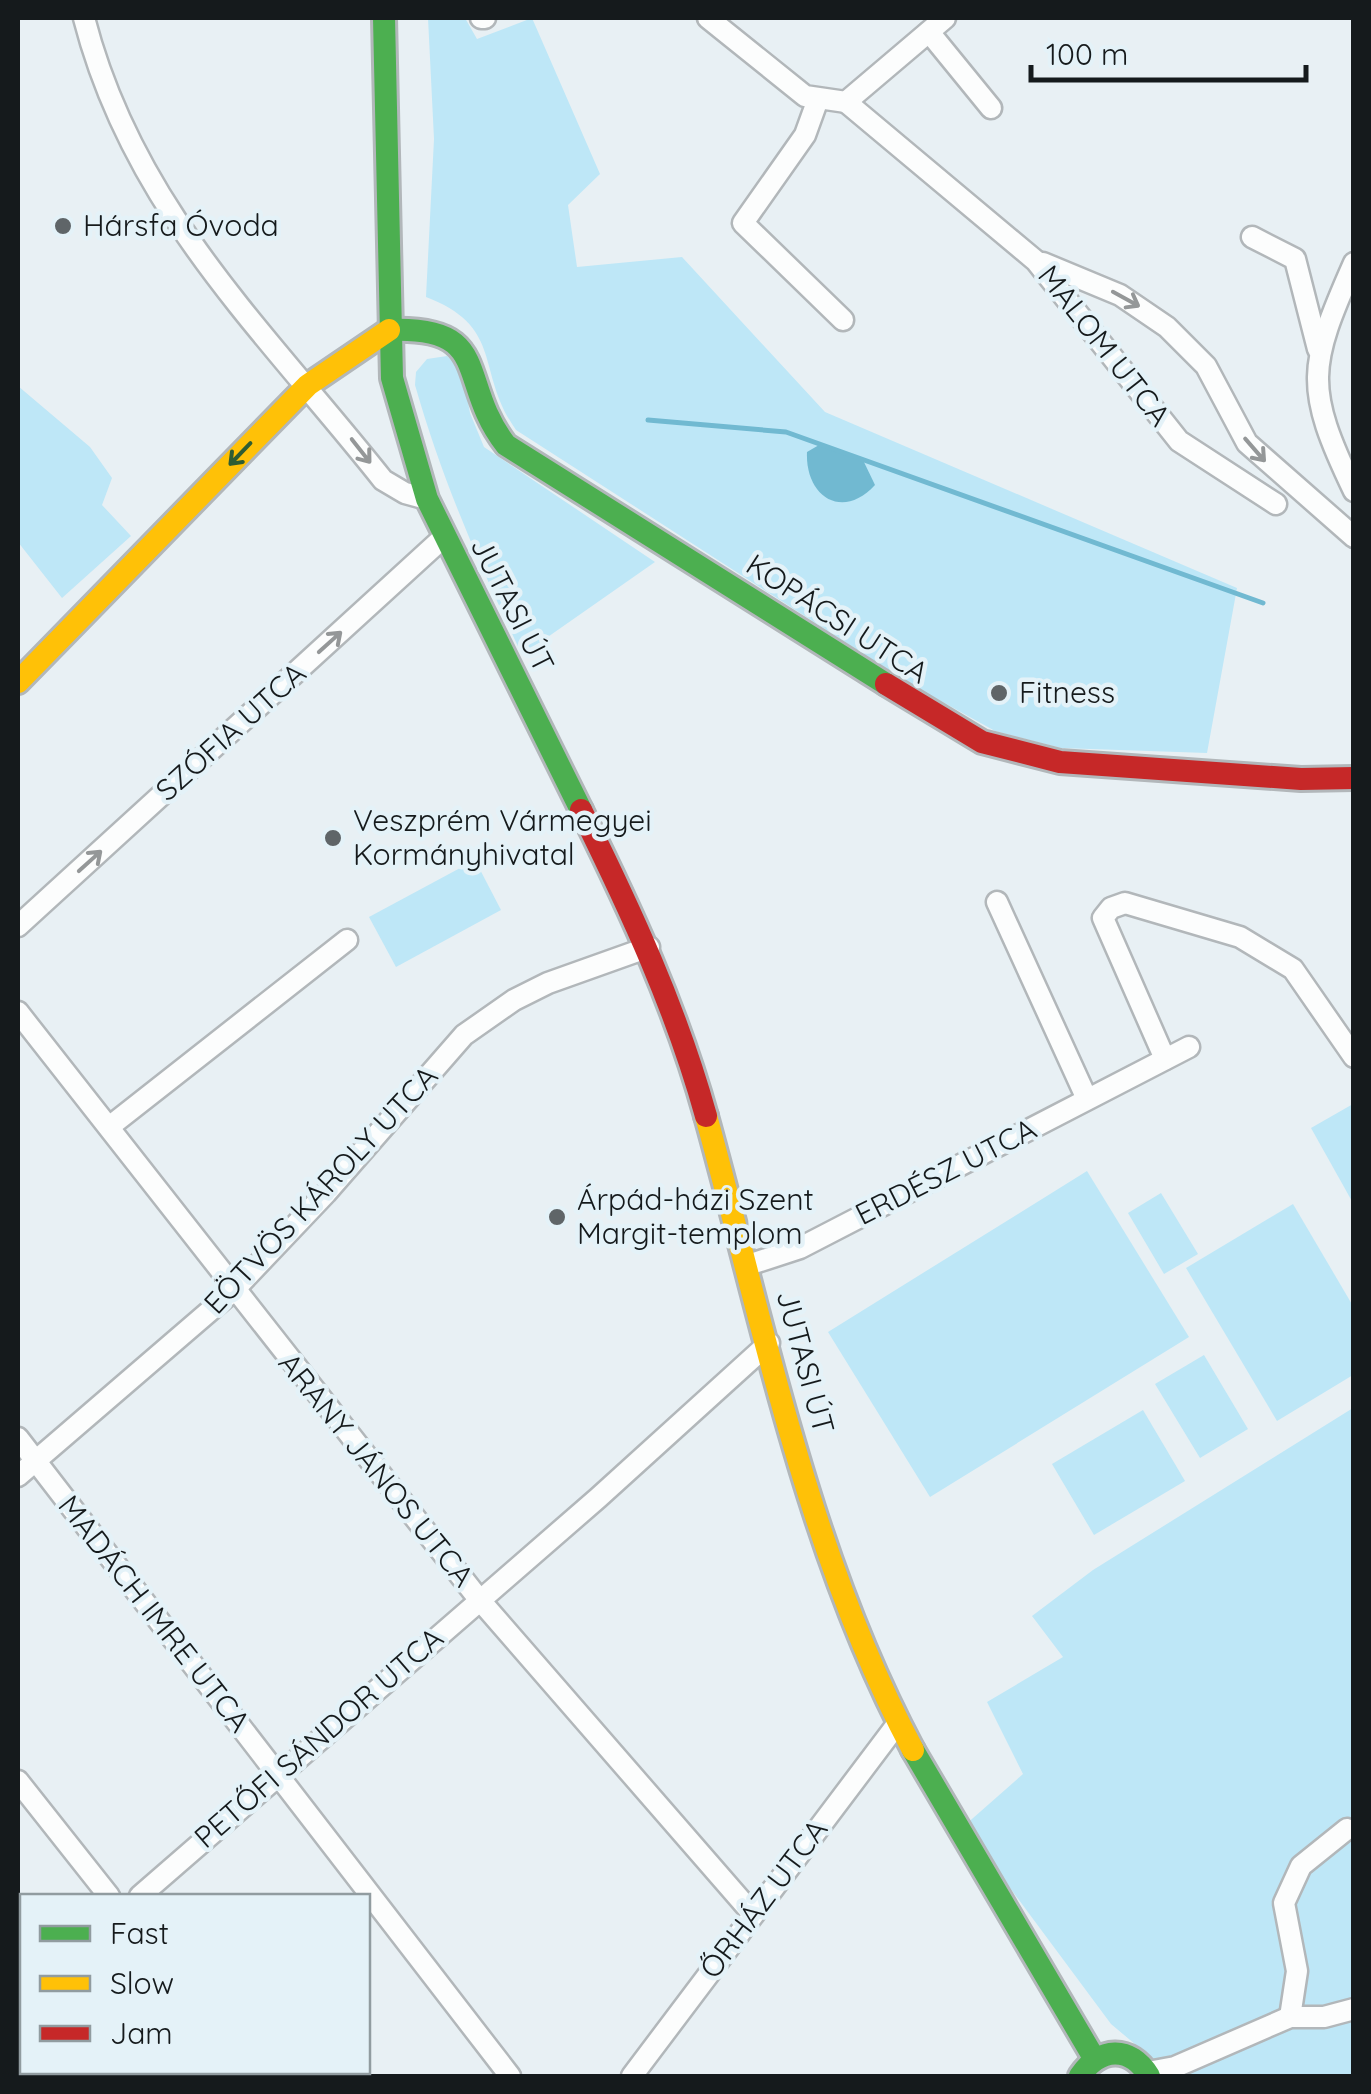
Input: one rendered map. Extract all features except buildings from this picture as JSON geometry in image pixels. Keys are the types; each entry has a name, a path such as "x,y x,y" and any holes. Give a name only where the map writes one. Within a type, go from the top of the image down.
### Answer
{"street":[{"path":"84,18 108,100 165,208 222,286 383,480 405,493 427,498"},
{"name":"JUTASI ÚT","path":"384,18 392,378 427,498 650,948 687,1047 830,1563 862,1649 1087,2067 1123,2053 1148,2074"},
{"path":"708,18 786,84 818,100 846,102 945,18"},
{"path":"929,32 991,108"},
{"path":"818,100 805,135 743,223 843,320"},
{"name":"MALOM UTCA","path":"846,102 1036,260 1179,440 1276,504"},
{"path":"1252,238 1294,259 1318,351 1316,384 1322,414 1354,491"},
{"path":"1036,260 1120,294 1151,313 1206,366 1247,443 1354,537"},
{"path":"1318,351 1354,263"},
{"name":"KOPÁCSI UTCA","path":"389,330 430,329 453,336 472,362 490,430 506,445 852,660 918,707 982,742 1060,762 1301,779 1354,778"},
{"path":"18,682 308,385 389,330"},
{"name":"SZÓFIA UTCA","path":"18,926 444,538"},
{"path":"997,902 1087,1099"},
{"path":"1165,1059 1102,918 1111,908 1125,903 1240,937 1293,968 1354,1057"},
{"path":"109,1127 346,940"},
{"name":"EÖTVÖS KÁROLY UTCA","path":"18,1476 232,1290 326,1193 464,1035 531,992 650,948"},
{"name":"ARANY JÁNOS UTCA","path":"18,1012 232,1290 478,1598 752,1913"},
{"name":"ERDÉSZ UTCA","path":"748,1264 800,1248 1188,1046"},
{"name":"PETŐFI SÁNDOR UTCA","path":"142,1894 478,1598 598,1498 769,1343"},
{"name":"MADÁCH IMRE UTCA","path":"18,1438 510,2076"},
{"name":"ŐRHÁZ UTCA","path":"632,2076 898,1722"},
{"path":"18,1780 108,1894"},
{"path":"1290,2017 1297,1971 1284,1902 1302,1866 1351,1830"},
{"path":"1148,2074 1175,2067 1290,2017 1324,2017 1354,2008"}],"shaded area":[{"path":"428,18 465,18 477,39 532,18 600,174 568,205 577,267 682,257 825,412 1237,588 1207,753 1061,748 995,731 912,685 516,430 504,409 478,337 468,322 426,297 434,139"},
{"path":"447,356 462,369 470,413 484,447 655,562 522,655 463,522 415,385 416,372 427,359"},
{"path":"18,386 90,447 112,478 102,505 131,536 62,598 18,542"},
{"path":"819,445 863,460 875,485 850,501 828,498 812,481 808,468 807,452"},
{"path":"475,860 501,910 396,967 369,917"},
{"path":"1353,1104 1353,1203 1311,1128"},
{"path":"1087,1171 1189,1337 930,1497 828,1332"},
{"path":"1161,1193 1198,1254 1164,1274 1128,1213"},
{"path":"1293,1204 1353,1306 1353,1375 1277,1421 1186,1268"},
{"path":"1204,1355 1248,1429 1200,1458 1155,1384"},
{"path":"1353,1408 1353,2076 1162,2076 1161,2066 1111,2024 964,1826 1023,1774 987,1702 1063,1657 1032,1616 1093,1570"},
{"path":"1143,1410 1185,1481 1094,1535 1052,1464"}],"waterway":[{"path":"648,420 786,432 1263,603"}],"traffic: fast":[{"path":"384,18 392,378 427,499 581,810"},
{"path":"389,330 422,331 445,337 468,362 491,422 506,445 886,684"},
{"path":"913,1750 1094,2058"},
{"path":"1080,2076 1097,2059 1115,2053 1133,2059 1149,2076"}],"traffic: slow":[{"path":"18,682 308,385 389,330"},
{"path":"706,1116 817,1519 876,1675 913,1750"}],"traffic: jam":[{"path":"886,684 982,742 1060,762 1301,779 1354,778"},
{"path":"581,810 651,960 706,1116"}],"place":[{"name":"Hársfa Óvoda","path":"63,226"},
{"name":"Fitness","path":"999,693"},
{"name":"Veszprém Vármegyei Kormányhivatal","path":"333,838"},
{"name":"Árpád-házi Szent Margit-templom","path":"557,1217"}]}
